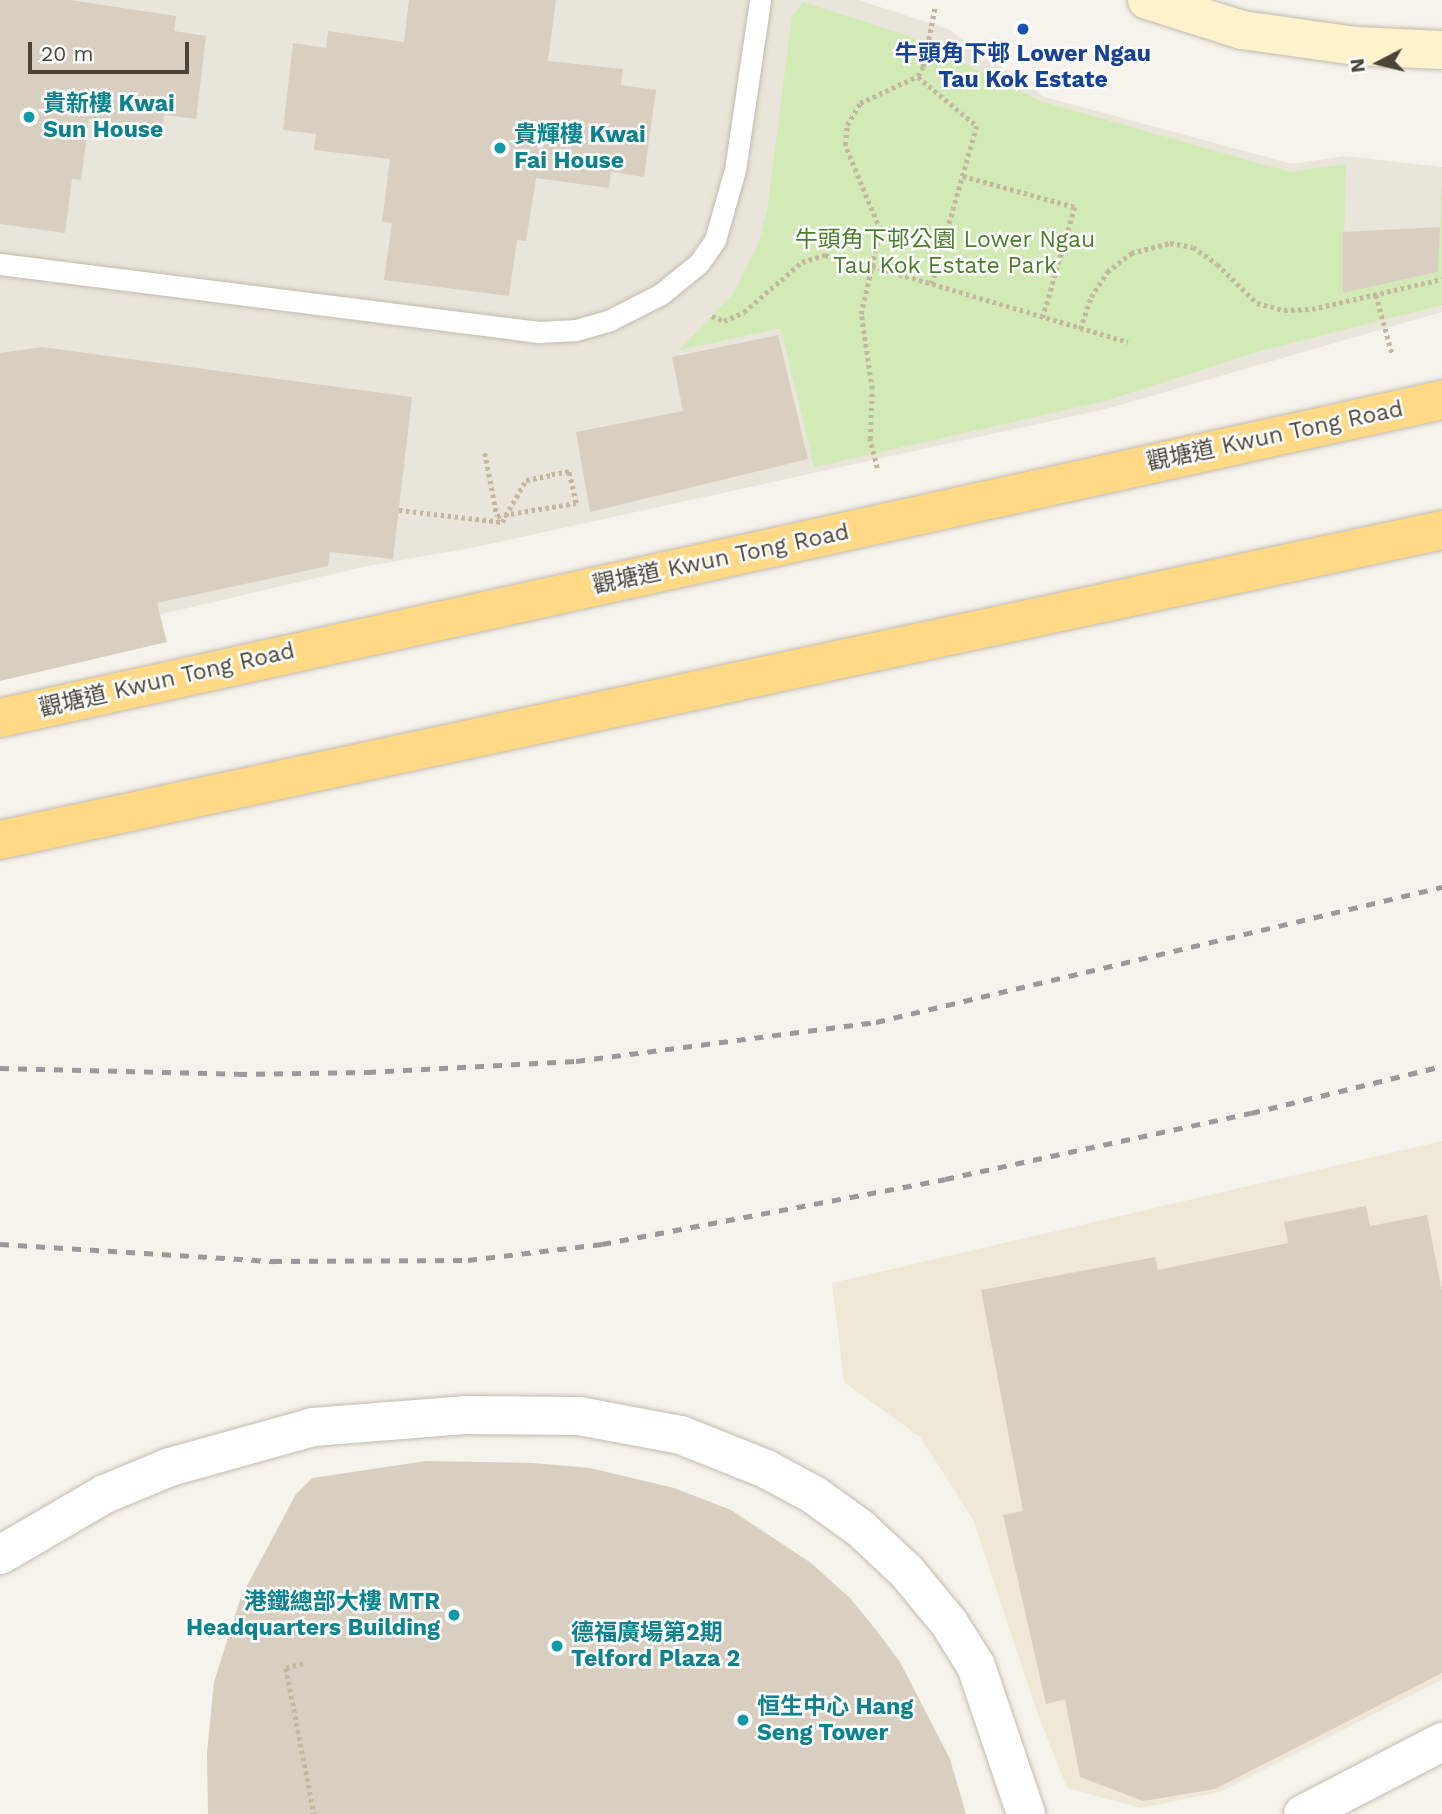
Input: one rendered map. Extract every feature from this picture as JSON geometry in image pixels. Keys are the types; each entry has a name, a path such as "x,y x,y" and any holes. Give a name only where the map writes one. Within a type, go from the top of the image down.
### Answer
{"highway":[{"name":"觀塘道 Kwun Tong Road","path":"0,718 1442,400"},
{"path":"0,840 1442,530"}],"main road":[{"path":"1147,0 1242,30 1356,46 1442,50"}],"street":[{"path":"0,1555 105,1494 170,1467 313,1427 465,1415 579,1416 681,1436 766,1469 814,1495 860,1528 908,1572 949,1623 976,1666 998,1723 1026,1814"},
{"path":"1303,1814 1442,1742"}],"lane":[{"path":"0,264 539,332 576,330 610,320 661,294 699,263 715,240 734,170 760,0"}],"path":[{"path":"877,468 870,439 872,389 861,314 880,230 845,145 847,125 860,103 918,76 923,67 934,7"},
{"path":"918,76 977,126 932,284"},
{"path":"963,176 1075,207 1043,317"},
{"path":"1080,329 1091,296 1107,272 1131,253 1170,243 1193,247 1217,264 1257,303 1284,310 1312,309 1442,279"},
{"path":"712,316 723,321 744,313 802,262 825,255 872,266 1128,342"},
{"path":"1376,295 1392,353"},
{"path":"399,510 502,522 526,480 569,472 576,503 497,516 485,453"},
{"path":"303,1664 286,1668 314,1814"}],"shaded area":[{"name":"牛頭角下邨 Lower Ngau Tau Kok Estate","path":"0,0 858,0 948,29 1045,97 1292,164 1345,156 1442,167 1442,312 1106,409 476,547 363,567 0,652"},
{"path":"1442,1141 1442,1680 1220,1792 1141,1808 1067,1788 1037,1712 973,1519 920,1437 844,1382 832,1283"}],"green space":[{"name":"牛頭角下邨公園 Lower Ngau Tau Kok Estate Park","path":"803,2 906,35 1040,101 1290,172 1346,164 1343,293 1438,272 1442,179 1442,305 1260,351 1105,401 814,467 781,328 679,350 733,294 759,242 767,211 792,16"}],"building":[{"name":"貴新樓 Kwai Sun House","path":"0,0 70,0 176,16 174,31 206,36 196,119 164,115 162,130 89,119 81,180 72,179 65,233 0,224"},
{"name":"貴輝樓 Kwai Fai House","path":"409,0 556,0 548,61 623,69 621,85 656,90 644,177 611,172 609,188 536,178 526,241 517,240 509,296 384,280 392,223 382,222 390,159 314,150 316,134 283,130 293,43 326,48 328,31 404,42"},
{"path":"1440,227 1438,272 1343,293 1343,232"},
{"path":"778,335 808,459 590,512 576,432 683,411 672,357"},
{"path":"42,347 412,397 393,559 330,552 328,566 157,603 167,642 0,681 0,353"},
{"path":"1366,1206 1370,1226 1427,1215 1442,1291 1442,1673 1215,1789 1143,1801 1080,1777 1065,1699 1046,1704 1003,1515 1023,1511 981,1290 1155,1257 1158,1270 1288,1243 1284,1222"},
{"name":"德福廣場第2期 Telford Plaza 2","path":"426,1461 533,1463 590,1468 674,1488 731,1510 811,1563 850,1598 876,1630 900,1662 950,1759 966,1814 208,1814 207,1753 214,1682 241,1597 296,1494 312,1478"}],"railway":[{"path":"0,1068 238,1074 367,1072 576,1061 876,1022 1442,887"},
{"path":"0,1244 273,1261 468,1260 602,1244 945,1179 1251,1113 1442,1066"}],"place":[{"name":"牛頭角下邨 Lower Ngau Tau Kok Estate","path":"1023,29"},
{"name":"貴新樓 Kwai Sun House","path":"29,117"},
{"name":"貴輝樓 Kwai Fai House","path":"500,148"},
{"name":"港鐵總部大樓 MTR Headquarters Building","path":"454,1615"},
{"name":"德福廣場第2期 Telford Plaza 2","path":"557,1646"},
{"name":"恒生中心 Hang Seng Tower","path":"743,1720"}]}
